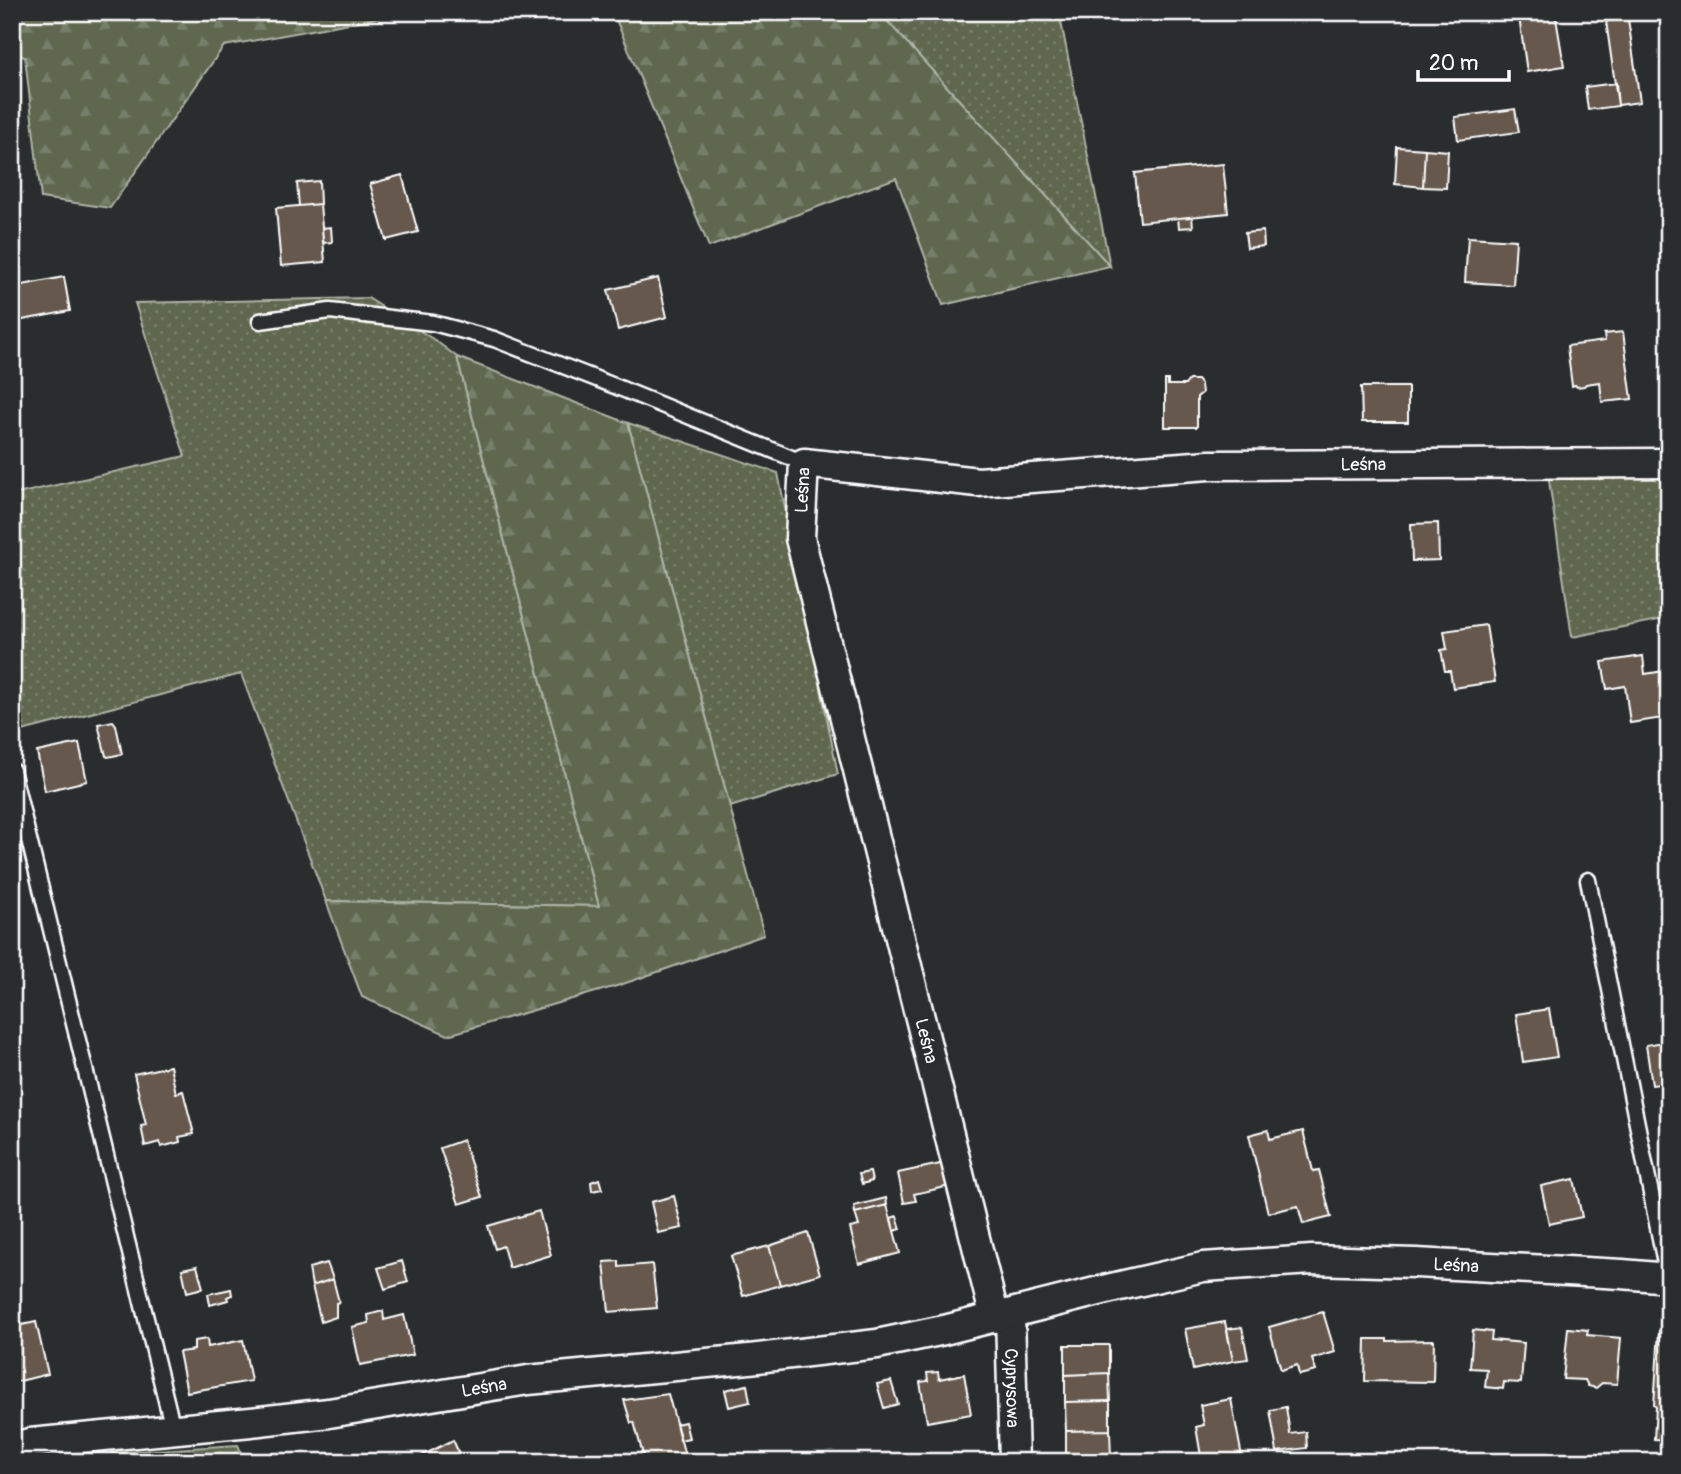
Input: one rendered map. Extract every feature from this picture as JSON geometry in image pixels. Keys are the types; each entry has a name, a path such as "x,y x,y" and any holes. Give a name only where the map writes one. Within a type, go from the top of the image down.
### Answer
{"street":[{"name":"Leśna","path":"1002,1316 800,538 804,463 978,482 1209,465 1669,463"},
{"name":"Leśna","path":"12,1447 329,1413 528,1380 877,1344 1203,1267 1312,1260 1622,1273 1669,1278"},
{"name":"Cyprysowa","path":"1002,1316 1014,1462"}],"lane":[{"path":"260,321 330,311 433,323 494,339 804,463"},
{"path":"12,770 173,1429"},
{"path":"1588,880 1669,1278"}],"green space":[{"path":"12,12 409,12 224,46 110,208 41,198 25,57 12,54"},
{"path":"613,12 879,12 1110,266 943,305 896,178 709,247"},
{"path":"879,12 1059,12 1110,266"},
{"path":"368,298 457,357 599,906 326,901 241,674 22,731 12,694 12,495 185,456 135,303"},
{"path":"457,357 628,423 764,935 620,985 448,1035 362,997 326,901 599,906"},
{"path":"628,423 778,473 838,774 730,807"},
{"path":"1548,474 1669,476 1669,618 1572,637"},
{"path":"238,1445 245,1462 116,1462 112,1453"}],"building":[{"path":"1555,12 1564,66 1527,72 1519,17"},
{"path":"1628,19 1640,102 1618,105 1606,21"},
{"path":"1616,83 1618,106 1588,110 1585,87"},
{"path":"1515,109 1519,132 1458,140 1455,117"},
{"path":"1397,147 1425,149 1423,187 1395,184"},
{"path":"1425,149 1448,151 1446,188 1423,187"},
{"path":"1223,164 1228,213 1140,222 1135,173"},
{"path":"402,175 418,232 386,240 370,184"},
{"path":"319,181 320,204 299,206 297,183"},
{"path":"320,204 325,262 281,266 276,208"},
{"path":"1192,217 1193,227 1179,228 1178,218"},
{"path":"331,227 332,242 323,243 322,228"},
{"path":"1263,231 1264,246 1247,248 1245,233"},
{"path":"1468,237 1516,240 1513,285 1465,282"},
{"path":"64,277 70,311 12,322 12,287"},
{"path":"658,278 667,317 618,330 608,290"},
{"path":"1623,332 1632,399 1602,402 1600,382 1572,386 1567,346 1605,341 1604,334"},
{"path":"1165,380 1168,380 1168,385 1185,385 1189,380 1197,380 1201,385 1202,393 1197,397 1197,427 1165,427"},
{"path":"1361,387 1408,387 1408,422 1362,422"},
{"path":"1438,523 1439,560 1412,561 1411,524"},
{"path":"1486,625 1495,682 1453,688 1450,671 1445,671 1441,650 1447,649 1444,631"},
{"path":"1643,656 1645,674 1664,671 1669,717 1630,723 1625,686 1607,689 1602,662"},
{"path":"113,721 122,754 108,757 98,724"},
{"path":"79,743 87,781 45,791 37,752"},
{"path":"1549,1009 1557,1057 1523,1062 1516,1014"},
{"path":"1669,1041 1669,1083 1652,1085 1646,1045"},
{"path":"170,1066 176,1093 183,1091 194,1134 179,1137 180,1142 161,1147 160,1142 145,1146 141,1126 146,1125 134,1074"},
{"path":"1268,1130 1270,1139 1303,1131 1313,1171 1319,1170 1331,1217 1303,1224 1298,1206 1268,1213 1249,1135"},
{"path":"463,1140 482,1197 459,1204 440,1148"},
{"path":"945,1163 950,1186 914,1194 916,1201 904,1203 898,1173"},
{"path":"870,1172 872,1181 862,1184 859,1174"},
{"path":"599,1179 602,1189 592,1191 591,1182"},
{"path":"1574,1179 1582,1217 1549,1224 1541,1186"},
{"path":"674,1196 682,1228 658,1233 651,1202"},
{"path":"886,1198 887,1205 855,1213 854,1206"},
{"path":"887,1205 900,1253 859,1264 850,1228 859,1226 855,1213"},
{"path":"539,1211 551,1255 509,1268 503,1246 495,1249 488,1226"},
{"path":"897,1216 901,1229 894,1231 891,1218"},
{"path":"808,1233 820,1274 780,1285 769,1246"},
{"path":"769,1246 780,1285 743,1296 731,1256"},
{"path":"402,1261 408,1282 385,1289 378,1268"},
{"path":"619,1261 619,1267 652,1264 657,1308 609,1312 604,1262"},
{"path":"327,1263 333,1279 312,1286 309,1268"},
{"path":"197,1266 203,1288 187,1292 182,1269"},
{"path":"333,1279 339,1302 336,1303 336,1317 321,1322 312,1286"},
{"path":"231,1289 232,1295 227,1297 228,1300 210,1305 208,1294"},
{"path":"383,1311 384,1320 404,1315 413,1355 360,1365 352,1327 369,1323 368,1315"},
{"path":"1323,1312 1335,1352 1312,1359 1316,1371 1299,1375 1297,1365 1281,1370 1269,1327"},
{"path":"36,1322 48,1374 12,1383 12,1327"},
{"path":"1225,1322 1233,1361 1193,1370 1185,1329"},
{"path":"1242,1327 1248,1359 1233,1361 1227,1329"},
{"path":"1568,1328 1588,1330 1587,1335 1621,1338 1617,1384 1602,1383 1596,1388 1588,1386 1585,1380 1563,1379"},
{"path":"1473,1330 1492,1332 1491,1340 1524,1343 1521,1383 1504,1382 1503,1389 1485,1387 1487,1369 1470,1368"},
{"path":"1659,1331 1669,1332 1669,1440 1654,1439"},
{"path":"207,1339 208,1347 243,1340 251,1381 187,1392 179,1352 194,1350 194,1341"},
{"path":"1366,1339 1434,1340 1433,1382 1365,1381"},
{"path":"1065,1345 1109,1345 1109,1373 1065,1375"},
{"path":"938,1372 939,1379 964,1374 971,1414 927,1422 920,1382 928,1381 927,1373"},
{"path":"1109,1373 1110,1401 1065,1402 1065,1375"},
{"path":"891,1381 898,1404 884,1408 877,1384"},
{"path":"747,1385 750,1402 729,1407 725,1390"},
{"path":"668,1394 686,1459 676,1462 645,1462 634,1422 631,1423 624,1400"},
{"path":"1231,1399 1243,1462 1202,1462 1196,1427 1204,1425 1200,1405"},
{"path":"1110,1401 1110,1430 1066,1431 1065,1402"},
{"path":"1286,1407 1290,1434 1306,1432 1307,1448 1277,1452 1270,1410"},
{"path":"685,1422 689,1438 680,1440 676,1424"},
{"path":"1110,1430 1111,1459 1066,1460 1066,1431"},
{"path":"453,1440 463,1462 411,1462 411,1461"},
{"path":"1111,1459 1111,1462 1066,1462 1066,1460"}]}
